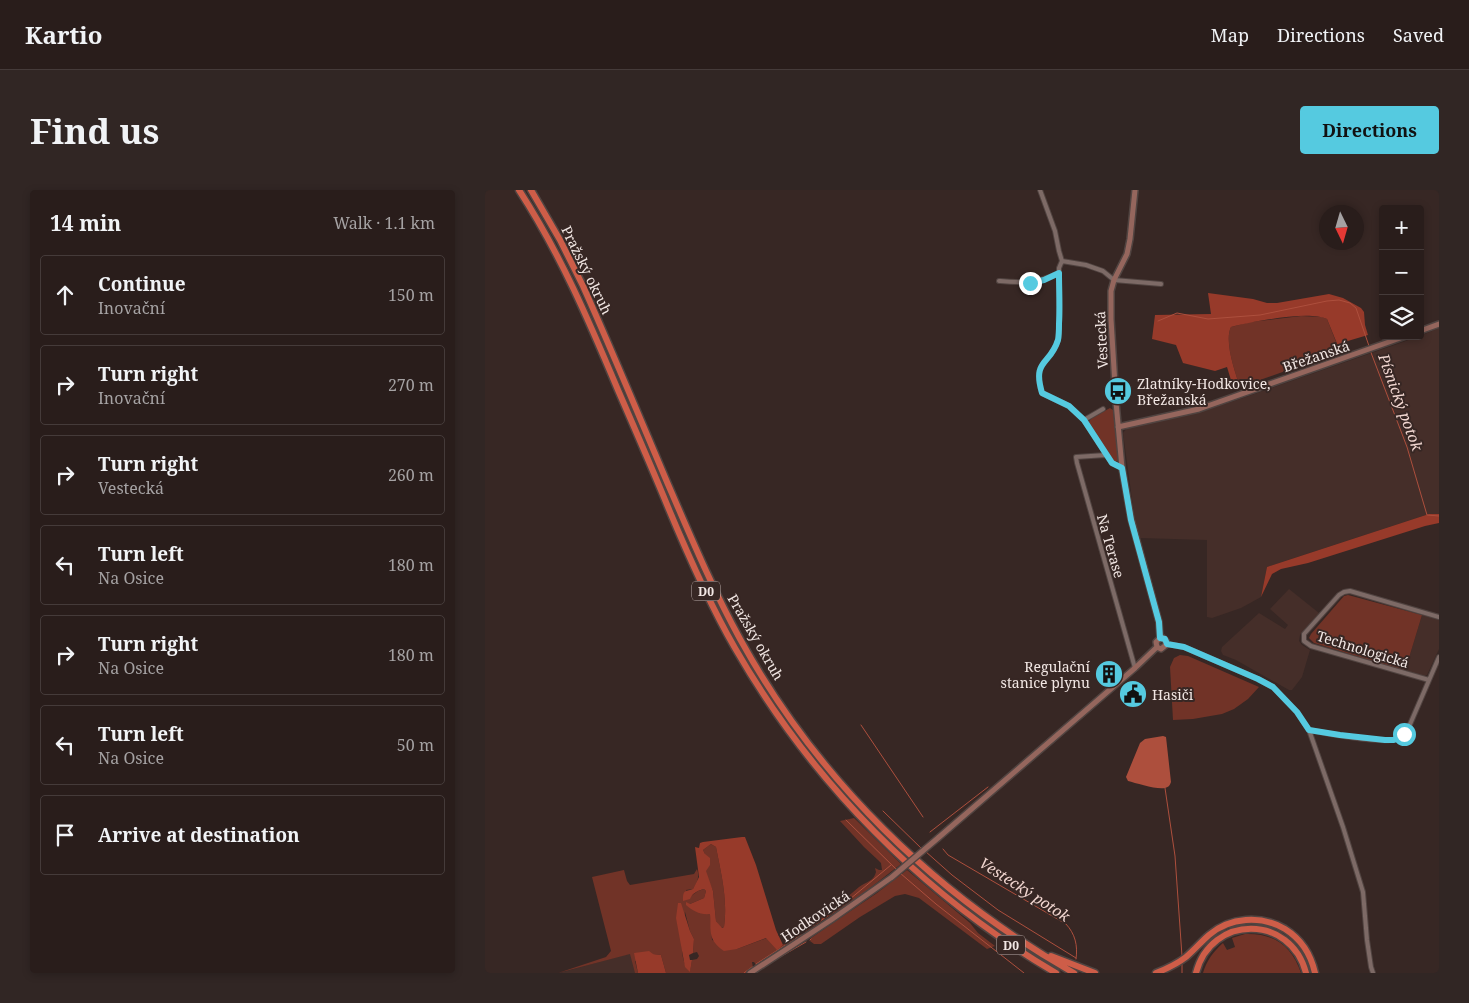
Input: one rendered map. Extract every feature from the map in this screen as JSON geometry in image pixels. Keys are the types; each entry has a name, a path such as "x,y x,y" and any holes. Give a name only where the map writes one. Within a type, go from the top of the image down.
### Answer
{"highway":[{"name":"Pražský okruh","path":"519,190 551,243 571,283 669,509 709,596 743,662 780,719 829,782 904,861 980,923 1009,944 1056,973"},
{"name":"Pražský okruh","path":"531,190 560,240 583,286 716,593 756,666 787,714 829,770 854,798 894,840 927,870 999,926 1074,973"},
{"path":"1155,973 1179,962 1223,926 1239,921 1257,920 1274,924 1294,936 1309,954 1315,973"},
{"path":"1196,973 1204,954 1219,938 1236,930 1253,928 1270,932 1286,941 1299,955 1306,973"},
{"path":"1029,946 1095,973"}],"street":[{"path":"1040,190 1055,231 1062,260 1059,268 1060,312 1058,339 1052,353 1039,368 1042,393 1069,406 1084,420 1112,463 1122,468"},
{"name":"Vestecká","path":"1135,190 1131,239 1127,254 1114,280 1110,301 1122,468 1131,520 1159,622 1160,638 1156,642 1157,647"},
{"path":"1062,260 1103,271 1114,280 1161,284"},
{"path":"999,281 1030,283 1044,280 1059,273"},
{"path":"1424,330 1439,324"},
{"name":"Břežanská","path":"1119,427 1199,409 1395,340"},
{"path":"1084,420 1103,409"},
{"name":"Na Terase","path":"1106,455 1076,457 1135,668"},
{"name":"Technologická","path":"1429,680 1311,646 1305,641 1304,634 1339,595 1350,591 1439,617"},
{"path":"1160,638 1165,639 1167,644 1184,647 1273,687 1297,712 1309,730 1343,827 1363,892 1367,940 1373,973"},
{"name":"Vestecká","path":"1157,647 1163,649 1167,644"},
{"name":"Vestecká","path":"938,838 1157,647"},
{"path":"1309,730 1394,740 1408,729 1439,657"},
{"name":"Hodkovická","path":"750,973 892,877 938,838"}],"shaded area":[{"path":"1208,293 1253,299 1267,303 1329,294 1343,298 1361,308 1364,312 1368,335 1341,343 1343,351 1336,353 1338,346 1327,319 1294,316 1231,327 1229,348 1240,387 1234,390 1227,367 1215,371 1183,363 1176,345 1152,339 1155,315 1211,314"},
{"path":"1301,316 1327,319 1338,347 1336,353 1240,387 1229,348 1231,327 1250,322"},
{"path":"1439,328 1439,514 1429,514 1267,567 1261,597 1241,608 1212,618 1207,617 1207,540 1140,538 1135,521 1123,433 1128,427 1200,412 1409,340 1424,340 1424,334"},
{"path":"1110,408 1113,410 1119,460 1115,462 1088,422"},
{"path":"1429,514 1439,514 1439,523 1308,563 1281,569 1272,574 1261,597 1267,567"},
{"path":"1289,589 1319,613 1300,635 1299,641 1310,650 1302,677 1292,690 1223,655 1221,651 1222,647 1259,613 1285,629 1288,625 1270,609"},
{"path":"1348,595 1422,615 1405,671 1314,643 1309,638 1344,596"},
{"path":"1422,615 1439,620 1439,649 1427,675 1424,676 1405,671"},
{"path":"1180,655 1188,656 1259,687 1248,699 1234,709 1222,714 1173,720 1170,667 1174,658"},
{"path":"1166,737 1171,782 1169,786 1157,788 1128,781 1126,777 1140,743 1145,739"},
{"path":"854,818 901,864 861,895 805,932 801,927 824,915 872,879 876,872 875,868 882,870 881,863 840,821"},
{"path":"745,837 756,865 776,930 783,945 777,950 766,938 737,949 724,951 715,943 711,935 710,914 697,912 686,905 686,902 690,904 704,898 706,891 704,889 698,891 690,899 683,901 684,893 693,889 699,877 695,847 699,848 700,843","holes":["711,844 716,847 725,897 725,917 724,927 722,928 716,921 713,891 706,871 710,865 710,858 703,850"]},
{"path":"711,844 716,847 723,887 725,917 724,927 721,928 716,921 713,891 706,875 705,854 703,850"},
{"path":"697,869 698,877 696,884 693,889 686,890 691,896 704,889 706,891 704,898 690,904 710,914 712,940 737,949 767,938 782,946 792,938 797,930 801,935 757,966 752,962 753,968 746,973 666,973 661,955 653,954 635,961 638,973 635,973 630,954 558,973 606,957 611,951 592,877 624,870 630,885 694,874","holes":["685,912 694,939 693,953 697,952 699,956 697,959 692,960 690,971 683,960 682,952"]},
{"path":"907,870 995,946 987,949 919,898 905,894 895,896 821,944 814,944 810,941 811,938"},
{"path":"678,903 681,903 694,939 693,953 689,955 690,960 692,960 690,972 685,967 676,918"},
{"path":"1245,934 1265,936 1281,943 1293,955 1301,973 1203,973 1211,956 1223,943 1227,950 1235,947 1232,938"},
{"path":"649,951 653,954 661,955 666,973 638,973 634,953"},
{"path":"631,953 637,973 559,973"}],"waterway":[{"name":"Písnický potok","path":"1158,321 1177,313 1208,319 1260,315 1339,300 1350,303 1356,308 1369,346"},
{"name":"Písnický potok","path":"1370,350 1407,447 1427,515 1439,516"},
{"name":"Vestecký potok","path":"861,725 923,817"},
{"path":"930,832 988,787"},
{"path":"1165,788 1175,856 1182,956"},
{"path":"883,811 922,849"},
{"path":"846,820 897,870"},
{"name":"Vestecký potok","path":"943,849 948,855 1066,924 1075,940 1077,949 1076,959"},
{"path":"925,851 952,875 998,910 1076,958"},
{"path":"805,931 838,909 891,865"},
{"path":"900,873 936,904 1024,973"},
{"path":"756,964 801,935"},
{"path":"768,964 806,942"},
{"path":"1182,963 1182,973"},
{"path":"744,973 752,967"}],"place":[{"name":"Zlatníky-Hodkovice, Břežanská","path":"1118,391"},
{"name":"Regulační stanice plynu","path":"1109,674"},
{"name":"Hasiči","path":"1133,694"}],"route":[{"path":"1030,283 1044,280 1059,273 1060,312 1058,339 1052,353 1039,368 1040,387 1042,393 1069,406 1084,420 1112,463 1122,468 1131,520 1159,622 1160,638 1165,639 1167,644 1184,647 1273,687 1297,712 1309,730 1385,740 1394,740 1404,734"}]}
